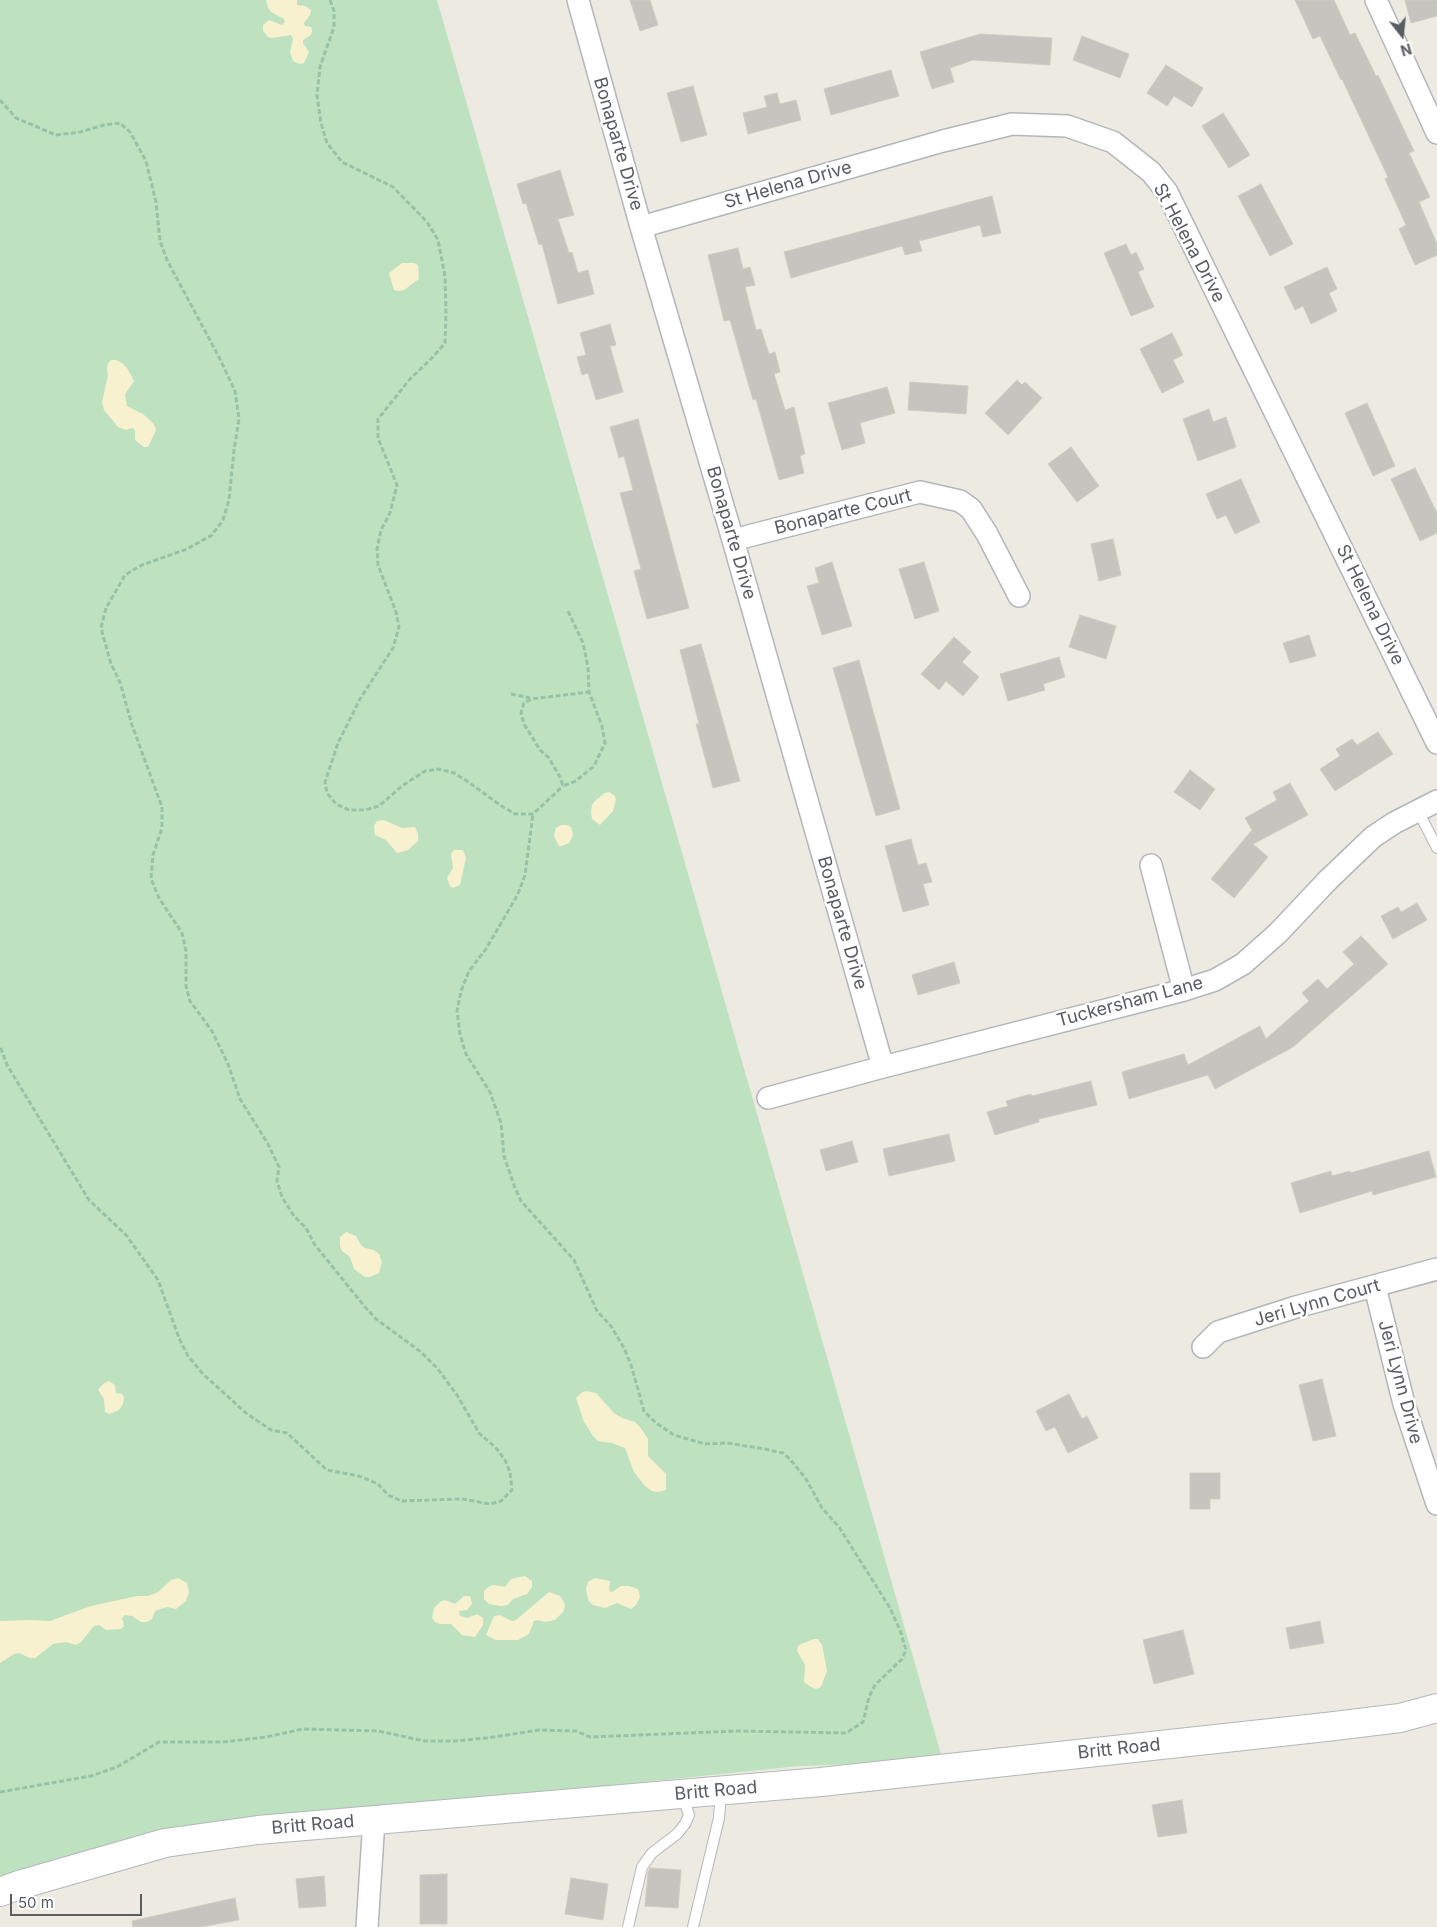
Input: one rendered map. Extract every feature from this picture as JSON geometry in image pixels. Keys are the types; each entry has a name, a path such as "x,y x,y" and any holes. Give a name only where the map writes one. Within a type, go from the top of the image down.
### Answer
{"street":[{"name":"Bonaparte Drive","path":"578,0 641,227 733,540 883,1067"},
{"path":"1376,0 1437,133"},
{"name":"St Helena Drive","path":"641,227 942,141 1012,124 1067,126 1113,142 1151,172 1167,192 1437,743"},
{"name":"Bonaparte Court","path":"733,540 920,492 960,501 971,509 987,534 1019,596"},
{"name":"Tuckersham Lane","path":"768,1098 1184,990 1215,980 1243,964 1278,933 1328,880 1372,838 1437,800"},
{"path":"1151,865 1184,990"},
{"name":"Jeri Lynn Court","path":"1203,1347 1218,1332 1296,1307 1437,1269"},
{"name":"Jeri Lynn Drive","path":"1375,1286 1404,1404 1437,1504"},
{"name":"Britt Road","path":"0,1892 165,1843 258,1830 721,1791 1326,1727 1400,1718 1437,1708"},
{"path":"368,1927 374,1820"}],"lane":[{"path":"1418,811 1437,848"},
{"path":"693,1927 719,1818 721,1791"},
{"path":"628,1927 642,1867 652,1853 677,1834 689,1815 686,1806 676,1795"}],"path":[{"path":"330,0 334,11 334,27 320,67 317,95 321,123 327,143 342,162 393,188 427,222 438,240 445,276 446,314 445,343 410,379 378,419 378,438 397,484 390,514 380,530 377,549 378,565 396,612 399,627 393,648 360,698 338,743 325,782 327,793 336,804 348,810 365,810 379,806 402,786 425,771 439,769 454,773 515,814 533,814"},
{"path":"0,100 16,118 56,135 120,123 130,132 146,161 156,202 160,241 167,260 235,391 239,419 229,500 223,520 212,535 186,549 142,565 125,575 106,608 101,628 111,664 120,682 132,725 162,807 162,828 154,855 151,879 159,898 182,933 186,950 186,986 190,1001 212,1031 228,1064 240,1100 268,1144 279,1168 277,1181 282,1196 294,1216 306,1228 315,1245 364,1307 376,1319 438,1368 457,1395 479,1433 496,1448 505,1460 510,1472 512,1490 501,1501 490,1504 463,1499 402,1501 388,1494 378,1484 359,1476 327,1470 287,1433 271,1430 246,1413 203,1374 188,1356 179,1338 158,1280 126,1236 89,1200 12,1073 0,1046"},
{"path":"0,1792 100,1773 117,1767 158,1742 223,1742 266,1737 303,1729 378,1731 425,1741 487,1738 539,1730 576,1731 590,1737 737,1731 846,1733 863,1722 875,1685 902,1659 906,1650 900,1630 890,1608 838,1526 822,1508 806,1479 790,1459 783,1453 765,1449 727,1443 705,1444 674,1435 656,1423 644,1411 631,1365 624,1348 611,1326 597,1311 574,1260 521,1201 504,1156 501,1123 490,1092 466,1054 460,1034 457,1011 461,991 469,971 486,949 518,894 525,875 533,814 563,786 576,781 594,766 606,743 602,726 589,692 588,667 583,643 568,611"},
{"path":"511,694 531,698 589,692"},
{"path":"531,698 524,703 521,713 524,724 540,750 549,758 563,786"}],"green space":[{"path":"0,0 437,0 943,1761 799,1766 343,1813 0,1880"}],"sand":[{"path":"266,0 297,0 297,5 305,6 311,10 304,23 305,26 311,27 312,31 311,35 303,40 309,52 304,63 300,64 293,61 290,52 293,39 291,35 272,38 268,37 263,31 263,25 269,20 282,25 285,22 284,19 271,12"},
{"path":"402,263 418,265 419,279 404,290 398,291 394,290 389,273"},
{"path":"111,360 122,363 134,381 125,394 127,406 143,414 154,424 156,430 148,447 144,447 135,440 133,428 126,430 118,427 104,410 102,402 108,375 108,363"},
{"path":"609,792 616,799 613,811 600,825 592,819 592,805 605,793"},
{"path":"384,820 402,828 415,827 418,841 408,850 397,853 386,840 375,835 374,826 377,821"},
{"path":"561,825 571,827 573,835 569,843 559,846 554,836 556,828"},
{"path":"454,850 463,850 466,858 460,885 453,888 450,886 447,878 453,868 451,854"},
{"path":"346,1232 356,1236 365,1248 374,1250 379,1254 382,1262 379,1273 365,1277 354,1269 350,1257 342,1251 340,1246 340,1237"},
{"path":"109,1381 115,1385 116,1393 122,1394 124,1397 123,1404 119,1410 109,1414 105,1412 104,1399 98,1390 104,1383"},
{"path":"586,1391 596,1393 614,1413 635,1422 640,1427 648,1439 648,1456 666,1474 666,1490 652,1491 645,1486 634,1472 625,1448 612,1443 598,1441 593,1436 584,1422 576,1398"},
{"path":"525,1576 532,1581 532,1587 527,1594 513,1599 508,1605 489,1604 484,1599 484,1591 490,1586 505,1587 511,1579"},
{"path":"178,1578 187,1583 189,1592 186,1601 176,1609 167,1607 155,1611 152,1619 147,1622 141,1622 132,1616 125,1615 122,1618 124,1626 121,1629 106,1630 99,1625 94,1626 81,1642 76,1645 66,1642 53,1644 35,1658 19,1653 0,1663 0,1621 50,1621 91,1606 137,1596 148,1596 158,1592 171,1580"},
{"path":"595,1578 610,1581 609,1591 612,1592 621,1586 638,1589 640,1597 636,1605 631,1609 617,1603 605,1608 593,1605 588,1600 586,1588 588,1582"},
{"path":"549,1592 560,1596 564,1602 563,1612 555,1620 545,1622 534,1621 529,1634 518,1640 496,1640 486,1635 494,1616 500,1615 512,1621 516,1620"},
{"path":"464,1596 470,1596 472,1604 467,1610 459,1611 460,1616 467,1618 477,1614 483,1618 483,1625 475,1637 462,1635 451,1624 440,1624 432,1618 434,1608 440,1602 445,1600 455,1604"},
{"path":"818,1639 822,1645 827,1671 821,1687 816,1689 804,1682 805,1665 797,1651 798,1646"}],"building":[{"path":"630,0 650,0 658,25 640,31"},
{"path":"1295,0 1334,0 1350,35 1355,33 1376,76 1378,75 1414,151 1409,153 1430,197 1419,202 1437,244 1437,255 1415,265 1399,229 1406,225 1385,179 1388,177 1320,36 1313,39"},
{"path":"1405,0 1437,0 1437,16 1411,23"},
{"path":"980,34 1052,38 1050,65 973,60 950,68 954,82 932,89 920,52"},
{"path":"1082,36 1129,54 1120,78 1073,60"},
{"path":"1166,65 1203,88 1192,107 1174,96 1167,106 1147,93"},
{"path":"891,70 899,96 831,115 824,89"},
{"path":"693,86 707,135 681,142 667,93"},
{"path":"777,93 780,104 796,100 801,120 748,134 743,113 767,107 764,96"},
{"path":"1223,113 1250,155 1229,168 1202,126"},
{"path":"560,170 574,215 558,219 569,253 572,252 578,273 588,270 594,294 558,304 542,244 539,245 526,203 523,204 517,184"},
{"path":"1261,184 1293,244 1270,256 1238,196"},
{"path":"992,196 1001,233 983,237 980,225 919,241 922,251 905,255 902,246 791,278 784,252"},
{"path":"1126,244 1131,255 1136,252 1144,269 1138,272 1154,307 1131,316 1104,253"},
{"path":"738,248 743,269 750,267 755,285 745,287 756,330 761,329 769,354 775,352 780,372 774,374 785,410 794,407 805,454 800,456 804,473 779,480 756,399 753,400 730,320 724,321 708,255"},
{"path":"1327,267 1337,289 1329,293 1337,311 1311,324 1303,306 1295,310 1284,287"},
{"path":"610,324 616,345 610,346 623,392 596,400 588,373 582,375 577,357 586,355 580,333"},
{"path":"1172,333 1183,355 1173,360 1184,382 1162,393 1140,349"},
{"path":"1017,380 1022,385 1025,382 1042,398 1008,435 985,413"},
{"path":"910,382 968,386 966,414 908,410"},
{"path":"887,387 895,413 860,423 865,443 842,450 828,403"},
{"path":"1367,403 1395,466 1373,476 1345,413"},
{"path":"1209,409 1213,422 1226,417 1236,447 1198,461 1183,419"},
{"path":"638,419 689,608 647,619 634,571 641,569 620,493 633,490 624,456 619,458 610,427"},
{"path":"1071,447 1099,486 1077,502 1048,464"},
{"path":"1415,468 1437,513 1437,533 1420,541 1391,479"},
{"path":"1241,479 1260,522 1235,534 1226,515 1217,519 1206,494"},
{"path":"1113,539 1121,575 1099,581 1091,544"},
{"path":"832,562 852,626 822,635 807,586 819,583 815,568"},
{"path":"924,562 939,611 915,619 899,569"},
{"path":"1080,615 1116,626 1106,659 1069,647"},
{"path":"1309,635 1316,656 1290,663 1283,643"},
{"path":"954,637 971,652 962,662 979,677 963,696 946,681 939,690 921,674"},
{"path":"701,644 740,781 713,788 696,724 699,724 680,650"},
{"path":"1059,657 1065,677 1043,684 1045,690 1008,701 1000,674"},
{"path":"859,660 900,809 876,816 833,668"},
{"path":"1378,732 1393,754 1335,791 1320,769 1340,756 1336,749 1352,739 1357,745"},
{"path":"1190,770 1215,789 1200,810 1174,792"},
{"path":"1290,783 1308,815 1253,844 1268,857 1234,898 1211,879 1252,830 1245,818 1277,800 1273,792"},
{"path":"911,839 918,865 926,863 932,882 923,884 929,905 903,912 885,846"},
{"path":"1417,903 1427,920 1393,939 1381,916 1398,907 1401,912"},
{"path":"1361,936 1388,964 1293,1047 1215,1089 1208,1075 1129,1099 1122,1072 1184,1054 1188,1065 1260,1026 1266,1039 1309,1001 1302,993 1318,979 1327,989 1354,964 1343,952"},
{"path":"954,962 960,983 918,995 912,975"},
{"path":"1091,1081 1097,1105 1039,1119 1039,1122 995,1135 987,1112 1008,1106 1006,1101"},
{"path":"949,1134 955,1161 889,1176 883,1149"},
{"path":"852,1141 858,1162 826,1171 820,1150"},
{"path":"1429,1151 1436,1177 1373,1195 1372,1191 1300,1213 1291,1183 1331,1171 1332,1176 1350,1171 1350,1173"},
{"path":"1322,1379 1336,1436 1313,1441 1299,1385"},
{"path":"1069,1394 1082,1419 1087,1416 1098,1438 1068,1453 1055,1427 1046,1431 1036,1411"},
{"path":"1190,1473 1220,1473 1220,1499 1210,1499 1210,1509 1190,1509"},
{"path":"1320,1621 1324,1643 1290,1649 1286,1628"},
{"path":"1183,1630 1194,1674 1154,1684 1143,1640"},
{"path":"1182,1800 1187,1833 1158,1837 1152,1805"},
{"path":"650,1868 681,1870 678,1908 645,1906"},
{"path":"447,1874 447,1924 420,1924 420,1875"},
{"path":"324,1876 326,1906 299,1908 296,1879"},
{"path":"571,1878 608,1884 603,1920 565,1914"},
{"path":"235,1898 239,1920 200,1927 133,1927 132,1921"}]}
